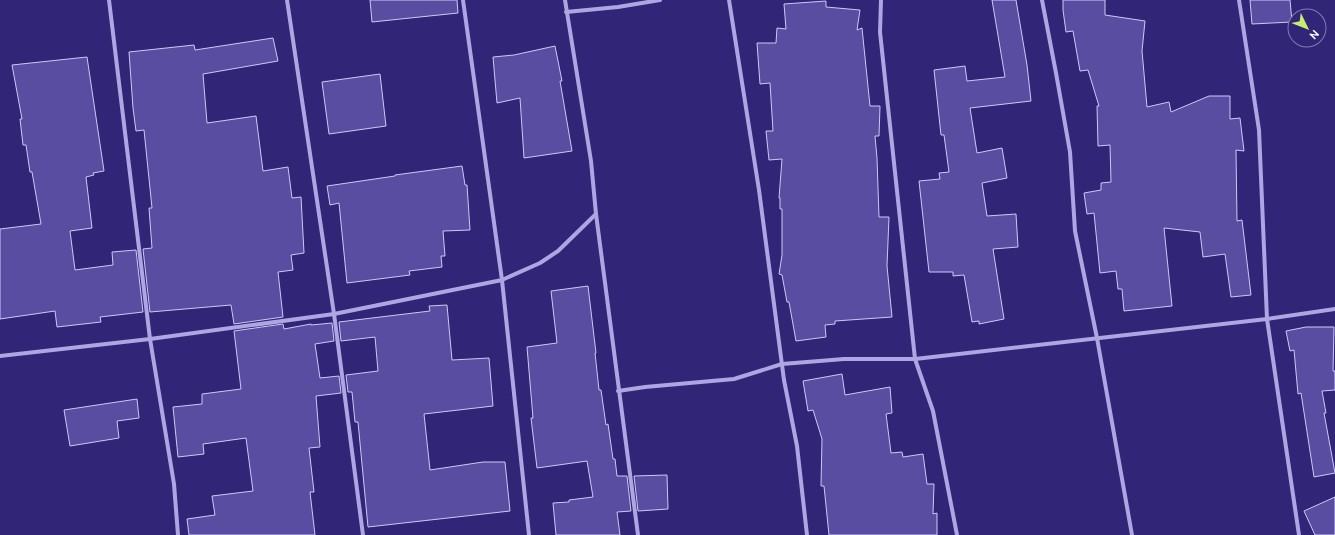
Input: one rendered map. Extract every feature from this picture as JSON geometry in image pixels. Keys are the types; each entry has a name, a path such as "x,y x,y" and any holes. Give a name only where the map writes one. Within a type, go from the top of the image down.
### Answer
{"street":[{"path":"109,0 150,339 174,484 178,535"},
{"path":"287,0 334,314 363,535"},
{"path":"463,0 502,280 529,535"},
{"path":"565,0 591,161 618,392 638,535"},
{"path":"566,12 618,7 660,0"},
{"path":"729,0 759,190 784,380 797,446 807,535"},
{"path":"881,0 880,32 915,359 933,411 957,535"},
{"path":"1042,0 1070,152 1075,232 1097,338 1132,535"},
{"path":"1239,0 1259,130 1267,319 1299,535"},
{"path":"0,356 150,339 334,314 502,280 540,263 558,251 596,214"},
{"path":"618,392 645,387 734,379 782,364 844,359 915,359 1267,319 1335,309"}],"building":[{"path":"370,0 457,0 458,13 372,22"},
{"path":"992,0 1016,0 1027,65 1031,101 970,108 977,153 1002,148 1007,178 982,183 987,216 1016,214 1018,247 993,249 1004,319 979,324 979,321 972,322 964,275 953,276 953,272 929,272 919,181 940,179 939,173 949,172 944,135 941,135 934,70 965,66 967,81 1005,77"},
{"path":"1063,0 1105,0 1105,15 1145,21 1142,51 1147,107 1169,102 1171,112 1209,96 1230,96 1230,119 1240,118 1244,151 1236,150 1237,221 1242,220 1251,295 1231,297 1225,254 1203,257 1200,232 1164,228 1172,306 1124,311 1122,289 1118,289 1116,271 1100,273 1094,213 1087,214 1084,193 1101,190 1101,183 1111,182 1110,145 1098,146 1097,106 1099,106 1088,70 1080,71 1073,31 1066,32"},
{"path":"1250,0 1290,0 1291,8 1287,8 1287,22 1252,24"},
{"path":"826,1 826,7 860,10 857,30 862,28 870,106 880,106 879,136 875,136 879,217 889,217 887,266 892,317 835,321 835,324 825,325 826,337 796,341 789,302 787,302 782,275 779,274 782,255 782,209 780,209 779,198 782,159 769,160 766,131 773,131 770,83 760,84 757,43 776,43 777,28 786,29 784,4"},
{"path":"273,38 278,61 203,74 207,123 256,116 263,171 288,167 292,198 301,197 304,253 291,255 293,270 278,272 283,317 234,324 231,305 150,312 143,249 152,248 149,208 152,208 144,130 136,131 129,52 194,45 195,50"},
{"path":"555,46 562,81 560,81 572,151 524,158 520,98 497,103 493,57 514,55"},
{"path":"87,57 104,171 93,173 94,175 86,177 92,228 70,231 75,270 113,265 112,252 136,250 143,312 100,317 101,322 57,327 55,311 0,319 0,229 41,224 26,145 23,145 20,119 22,119 12,65"},
{"path":"380,74 386,126 329,134 322,82"},
{"path":"462,166 465,185 467,185 470,230 443,231 445,256 441,256 442,267 409,271 410,275 347,283 339,203 330,205 327,186"},
{"path":"588,286 599,390 601,390 606,425 608,424 617,476 627,476 631,511 617,512 620,535 556,535 553,503 569,502 569,500 593,497 587,461 537,468 531,418 533,418 527,347 557,343 551,291"},
{"path":"447,305 452,360 489,358 493,406 424,414 430,470 483,462 505,462 510,511 368,527 358,422 355,422 352,392 348,392 346,375 378,371 375,337 341,341 339,322 430,311 429,306"},
{"path":"332,323 334,341 315,344 320,378 339,376 341,393 316,396 320,447 309,448 314,492 310,492 315,535 189,535 187,519 215,515 212,496 253,491 246,438 203,444 204,454 178,457 173,407 202,404 202,394 241,389 234,331 283,324 284,329 311,324"},
{"path":"1306,327 1334,327 1333,371 1335,371 1335,390 1322,391 1326,413 1324,413 1335,473 1314,477 1301,393 1298,394 1294,350 1290,351 1286,331"},
{"path":"842,374 845,395 890,387 892,413 886,414 891,453 902,452 903,457 923,454 927,484 934,484 933,514 937,513 937,535 829,535 824,486 821,486 822,439 813,410 808,411 803,381"},
{"path":"137,399 139,418 117,421 119,438 70,446 64,410"},
{"path":"667,475 668,509 638,511 634,476"},
{"path":"1335,497 1335,535 1315,535 1304,511"}]}
